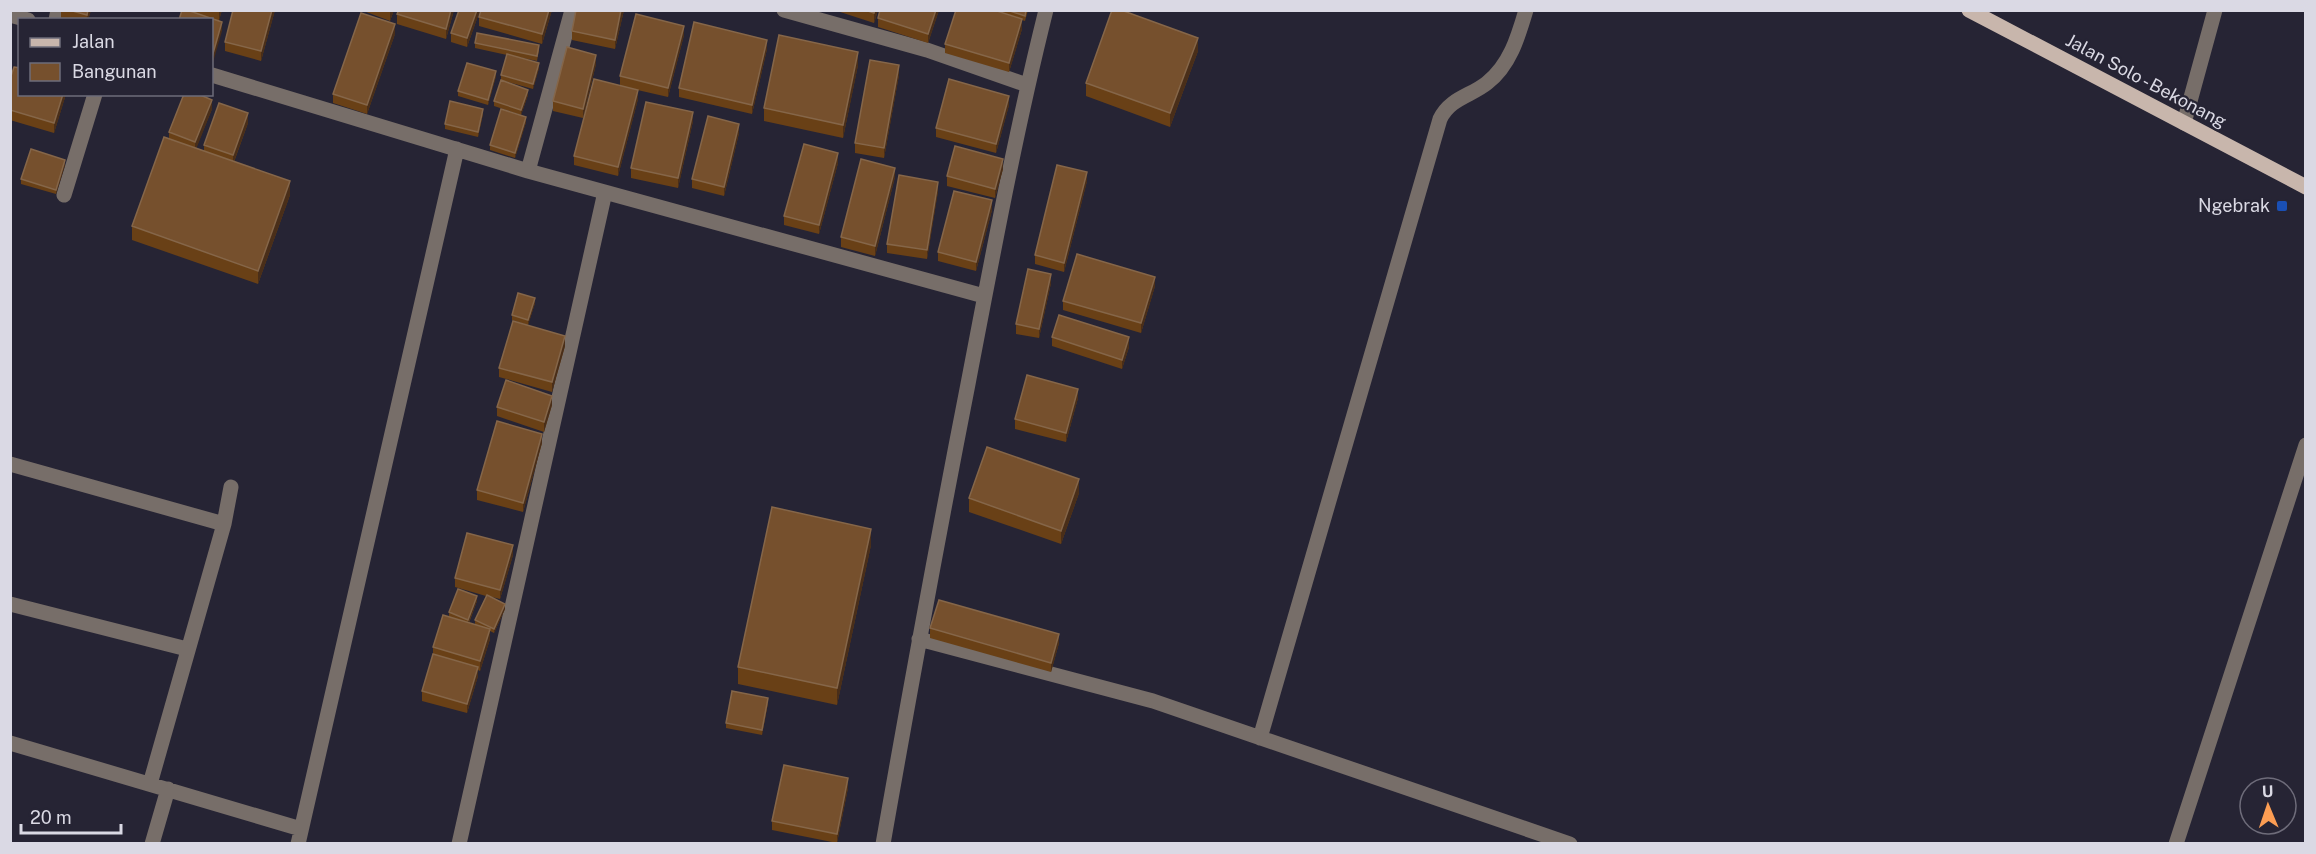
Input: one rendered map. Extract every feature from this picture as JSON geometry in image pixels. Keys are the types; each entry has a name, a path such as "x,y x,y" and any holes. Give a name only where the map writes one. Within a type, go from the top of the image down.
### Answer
{"main road":[{"name":"Jalan Solo - Bekonang","path":"1969,10 2306,187"}],"street":[{"path":"528,171 572,10"},
{"path":"784,10 803,13 927,50 1027,85"},
{"path":"883,843 984,296 1027,85 1046,10"},
{"path":"1260,738 1440,119 1452,103 1486,84 1505,64 1514,48 1526,10"},
{"path":"2184,123 2216,10"},
{"path":"213,75 528,171 984,296"},
{"path":"64,195 94,96"},
{"path":"10,743 168,789 299,836 457,149"},
{"path":"459,843 605,192"},
{"path":"2176,843 2306,445"},
{"path":"10,464 224,524"},
{"path":"150,784 224,524 231,487"},
{"path":"10,604 187,649"},
{"path":"919,639 1153,701 1570,843"},
{"path":"152,843 168,789"}],"building":[{"path":"69,10 88,10 87,15"},
{"path":"182,10 187,10 210,18 180,18"},
{"path":"233,10 272,10 261,51 225,42"},
{"path":"399,10 451,10 446,29 397,14"},
{"path":"459,10 477,10 467,38 451,33"},
{"path":"481,10 549,10 542,34 479,17"},
{"path":"576,10 621,10 615,40 572,31"},
{"path":"880,10 936,10 928,34 878,18"},
{"path":"956,10 994,10 1022,19 1009,63 945,44"},
{"path":"1007,10 1026,10 1025,16"},
{"path":"1112,10 1121,10 1198,38 1170,113 1086,83"},
{"path":"361,13 395,24 367,105 333,94"},
{"path":"636,14 684,26 668,88 620,76"},
{"path":"213,19 222,22 213,54"},
{"path":"694,22 767,40 752,105 679,88"},
{"path":"477,33 539,45 537,56 475,43"},
{"path":"779,35 858,52 843,125 764,108"},
{"path":"567,47 596,55 583,109 553,101"},
{"path":"507,54 539,63 533,84 501,75"},
{"path":"870,60 899,65 884,148 855,143"},
{"path":"467,63 496,71 488,100 458,91"},
{"path":"14,67 18,68 18,96 62,96 54,123 10,110 10,79"},
{"path":"594,79 638,90 618,167 574,156"},
{"path":"949,79 1009,96 996,144 936,128"},
{"path":"501,80 528,90 521,110 494,101"},
{"path":"183,96 203,96 212,100 195,142 169,132"},
{"path":"450,101 483,109 478,132 445,124"},
{"path":"646,102 693,112 678,178 631,168"},
{"path":"219,103 248,113 233,155 204,145"},
{"path":"501,109 526,117 515,153 490,145"},
{"path":"708,116 739,124 724,187 692,179"},
{"path":"164,137 290,181 258,271 132,226"},
{"path":"804,144 838,153 819,225 784,216"},
{"path":"955,146 1003,159 995,189 947,176"},
{"path":"31,149 65,160 56,190 21,179"},
{"path":"861,159 895,168 875,246 841,237"},
{"path":"1057,165 1087,172 1064,263 1035,255"},
{"path":"899,175 938,182 927,250 887,244"},
{"path":"954,191 992,200 976,262 938,252"},
{"path":"1077,254 1155,277 1141,323 1063,301"},
{"path":"1028,269 1051,274 1039,329 1016,324"},
{"path":"518,293 535,298 528,320 512,315"},
{"path":"1059,315 1129,337 1122,360 1052,337"},
{"path":"513,321 565,336 552,382 499,368"},
{"path":"1027,375 1078,389 1066,433 1015,419"},
{"path":"506,380 552,396 544,422 497,407"},
{"path":"497,421 542,434 523,503 477,490"},
{"path":"987,447 1079,479 1061,531 969,498"},
{"path":"772,507 871,529 837,688 738,667"},
{"path":"467,533 513,545 500,590 455,578"},
{"path":"458,589 477,596 468,620 449,612"},
{"path":"487,595 505,604 494,629 475,620"},
{"path":"939,600 1059,634 1051,663 930,628"},
{"path":"443,615 490,629 480,661 433,647"},
{"path":"433,654 478,667 467,704 422,691"},
{"path":"732,691 768,698 762,730 726,723"},
{"path":"784,765 848,778 837,834 772,821"}],"place":[{"name":"Ngebrak","path":"2282,206"}]}
